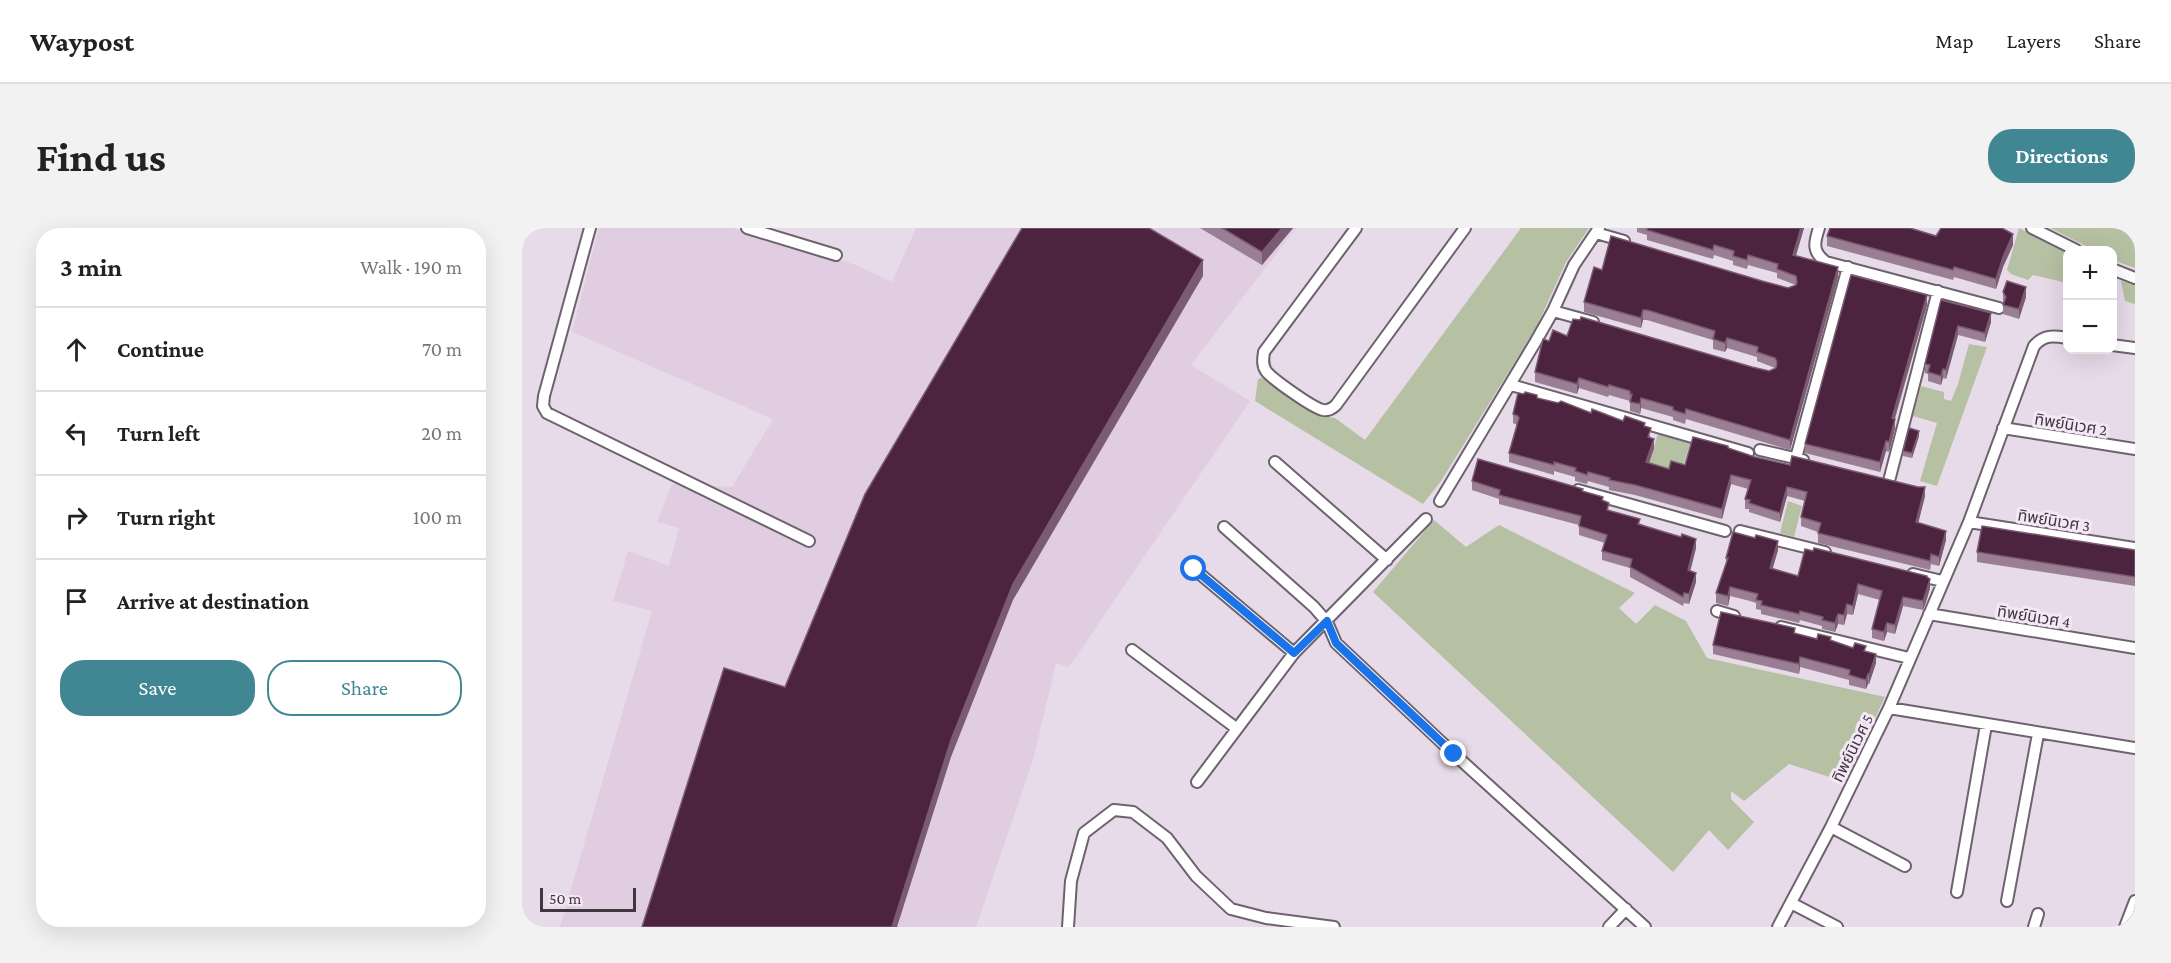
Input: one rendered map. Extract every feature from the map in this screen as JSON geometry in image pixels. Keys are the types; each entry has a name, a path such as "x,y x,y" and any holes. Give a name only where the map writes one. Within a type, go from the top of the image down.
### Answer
{"street":[{"path":"590,228 544,396 543,406 547,413 809,541"},
{"path":"747,228 836,255"},
{"path":"1356,228 1264,352 1263,363 1267,372 1309,404 1323,410 1331,409 1336,405 1465,228"},
{"path":"1819,228 1815,249 1818,256 1826,262 1999,308"},
{"path":"2032,228 2068,246"},
{"path":"1440,501 1472,460 1510,385 1553,311 1574,265 1598,231 1630,243"},
{"path":"1796,458 1848,267"},
{"path":"2117,271 2135,278"},
{"path":"1878,478 1894,482 1938,291"},
{"path":"1553,311 1599,324"},
{"path":"1889,708 1969,522 2034,346 2040,339 2049,336 2063,338"},
{"path":"2117,346 2135,348"},
{"path":"1510,385 1748,453"},
{"name":"ทิพย์นิเวศ 2","path":"2003,428 2135,449"},
{"path":"1760,450 1820,464"},
{"path":"1275,462 1387,560"},
{"path":"1568,487 1725,531"},
{"path":"1197,782 1294,653 1426,519"},
{"name":"ทิพย์นิเวศ 3","path":"1969,522 2135,548"},
{"path":"1224,527 1314,606 1327,621 1336,643 1454,754 1645,927"},
{"path":"1740,531 1841,556"},
{"path":"1194,569 1294,653"},
{"path":"1897,570 1942,581"},
{"path":"1717,611 1751,620"},
{"name":"ทิพย์นิเวศ 4","path":"1929,614 2135,648"},
{"path":"1773,625 1909,658"},
{"path":"1132,650 1236,728"},
{"name":"ทิพย์นิเวศ 5","path":"1778,927 1831,827 1889,708 2135,748"},
{"path":"1957,892 1986,725"},
{"path":"2007,901 2038,734"},
{"path":"1068,927 1071,881 1084,832 1114,810 1133,812 1167,837 1196,876 1231,909 1306,926 1334,927"},
{"path":"1831,827 1905,866"},
{"path":"2125,927 2135,901"},
{"path":"1791,903 1837,927"},
{"path":"1609,927 1626,909"},
{"path":"2034,927 2038,914"}],"shaded area":[{"path":"599,228 732,228 856,265 892,282 916,228 1296,228 1191,365 1250,401 1069,667 1056,663 1033,760 976,927 560,927 652,611 613,601 628,551 669,566 679,528 657,522 672,484 732,487 773,419 572,332"}],"green space":[{"path":"1521,228 1589,228 1566,262 1536,328 1441,481 1423,504 1255,401 1258,379 1266,376 1324,416 1335,418 1365,440"},
{"path":"2019,228 2063,250 2063,282 2033,275 2028,280 2011,274 2007,270"},
{"path":"2050,228 2135,228 2135,268 2117,261 2117,246 2086,246"},
{"path":"2121,281 2135,284 2135,304 2125,301"},
{"path":"1969,344 1987,347 1937,486 1920,481 1937,423 1913,416 1921,386 1944,392 1944,399 1951,401"},
{"path":"1658,433 1691,441 1681,473 1649,464"},
{"path":"1788,501 1802,506 1794,537 1780,533"},
{"path":"1434,520 1466,547 1499,525 1635,593 1619,608 1636,624 1655,605 1686,621 1707,658 1885,697 1845,782 1789,764 1744,801 1731,791 1731,799 1754,822 1728,850 1709,830 1673,872 1373,592"}],"building":[{"path":"1022,228 1149,228 1203,260 1013,584 951,740 892,927 642,927 724,668 785,687 865,494"},
{"path":"1222,228 1282,228 1262,252"},
{"path":"1648,228 1801,228 1793,255 1838,267 1790,440 1686,409 1685,414 1673,410 1673,407 1641,398 1640,404 1630,402 1632,394 1630,391 1609,385 1608,387 1579,378 1577,384 1535,372 1543,339 1549,341 1553,330 1567,336 1573,319 1580,320 1581,317 1752,367 1769,371 1776,368 1775,358 1757,352 1758,347 1727,338 1725,343 1713,339 1715,331 1647,310 1643,310 1641,318 1584,302 1594,267 1602,270 1611,236 1788,288 1796,285 1796,276 1777,269 1778,264 1748,255 1747,260 1733,256 1734,251 1714,245 1713,250 1647,230"},
{"path":"1830,228 1910,228 1936,236 1941,228 2002,228 2013,234 1996,279 1954,267 1953,270 1827,236"},
{"path":"1851,275 1927,295 1892,418 1895,419 1889,442 1886,441 1880,462 1805,444"},
{"path":"2007,281 2026,287 2019,309 2003,305 2006,297 2003,292"},
{"path":"1941,300 1991,313 1985,333 1958,326 1946,370 1943,369 1941,376 1928,372 1930,365 1925,364"},
{"path":"1525,392 1537,395 1537,398 1558,403 1561,401 1591,413 1592,409 1623,421 1625,416 1645,423 1644,426 1651,428 1648,437 1654,439 1646,462 1669,469 1671,461 1685,465 1693,437 1728,446 1728,448 1755,457 1790,465 1792,456 1925,487 1916,522 1946,531 1939,557 1931,554 1930,561 1818,533 1821,523 1801,517 1807,492 1787,487 1780,513 1749,503 1750,500 1745,499 1751,480 1731,475 1722,509 1609,480 1610,478 1588,472 1587,475 1575,471 1576,468 1554,462 1554,465 1509,453 1519,418 1513,414 1518,393 1524,394"},
{"path":"1909,428 1919,431 1912,453 1903,451"},
{"path":"1478,459 1583,489 1582,491 1603,497 1602,500 1609,503 1607,510 1640,519 1638,524 1681,537 1682,534 1696,539 1688,570 1696,573 1689,594 1684,593 1683,597 1630,567 1632,559 1602,551 1607,535 1579,526 1581,516 1499,495 1500,490 1472,481"},
{"path":"1982,526 2135,550 2135,577 1977,552"},
{"path":"1733,532 1778,541 1770,568 1798,576 1805,549 1813,551 1814,548 1927,576 1930,579 1923,601 1903,597 1895,625 1887,623 1884,632 1872,629 1882,591 1858,584 1853,606 1847,604 1844,615 1838,614 1835,623 1822,620 1823,617 1800,611 1799,614 1761,605 1762,601 1756,600 1758,594 1730,587 1728,596 1716,593 1728,558 1726,558"},
{"path":"1721,612 1795,628 1794,633 1817,639 1818,634 1831,637 1830,640 1853,648 1855,643 1866,646 1864,651 1876,654 1869,675 1866,680 1849,675 1850,670 1800,657 1799,664 1713,645"}],"route":[{"path":"1194,569 1294,653 1327,621 1336,643 1454,754"}]}
